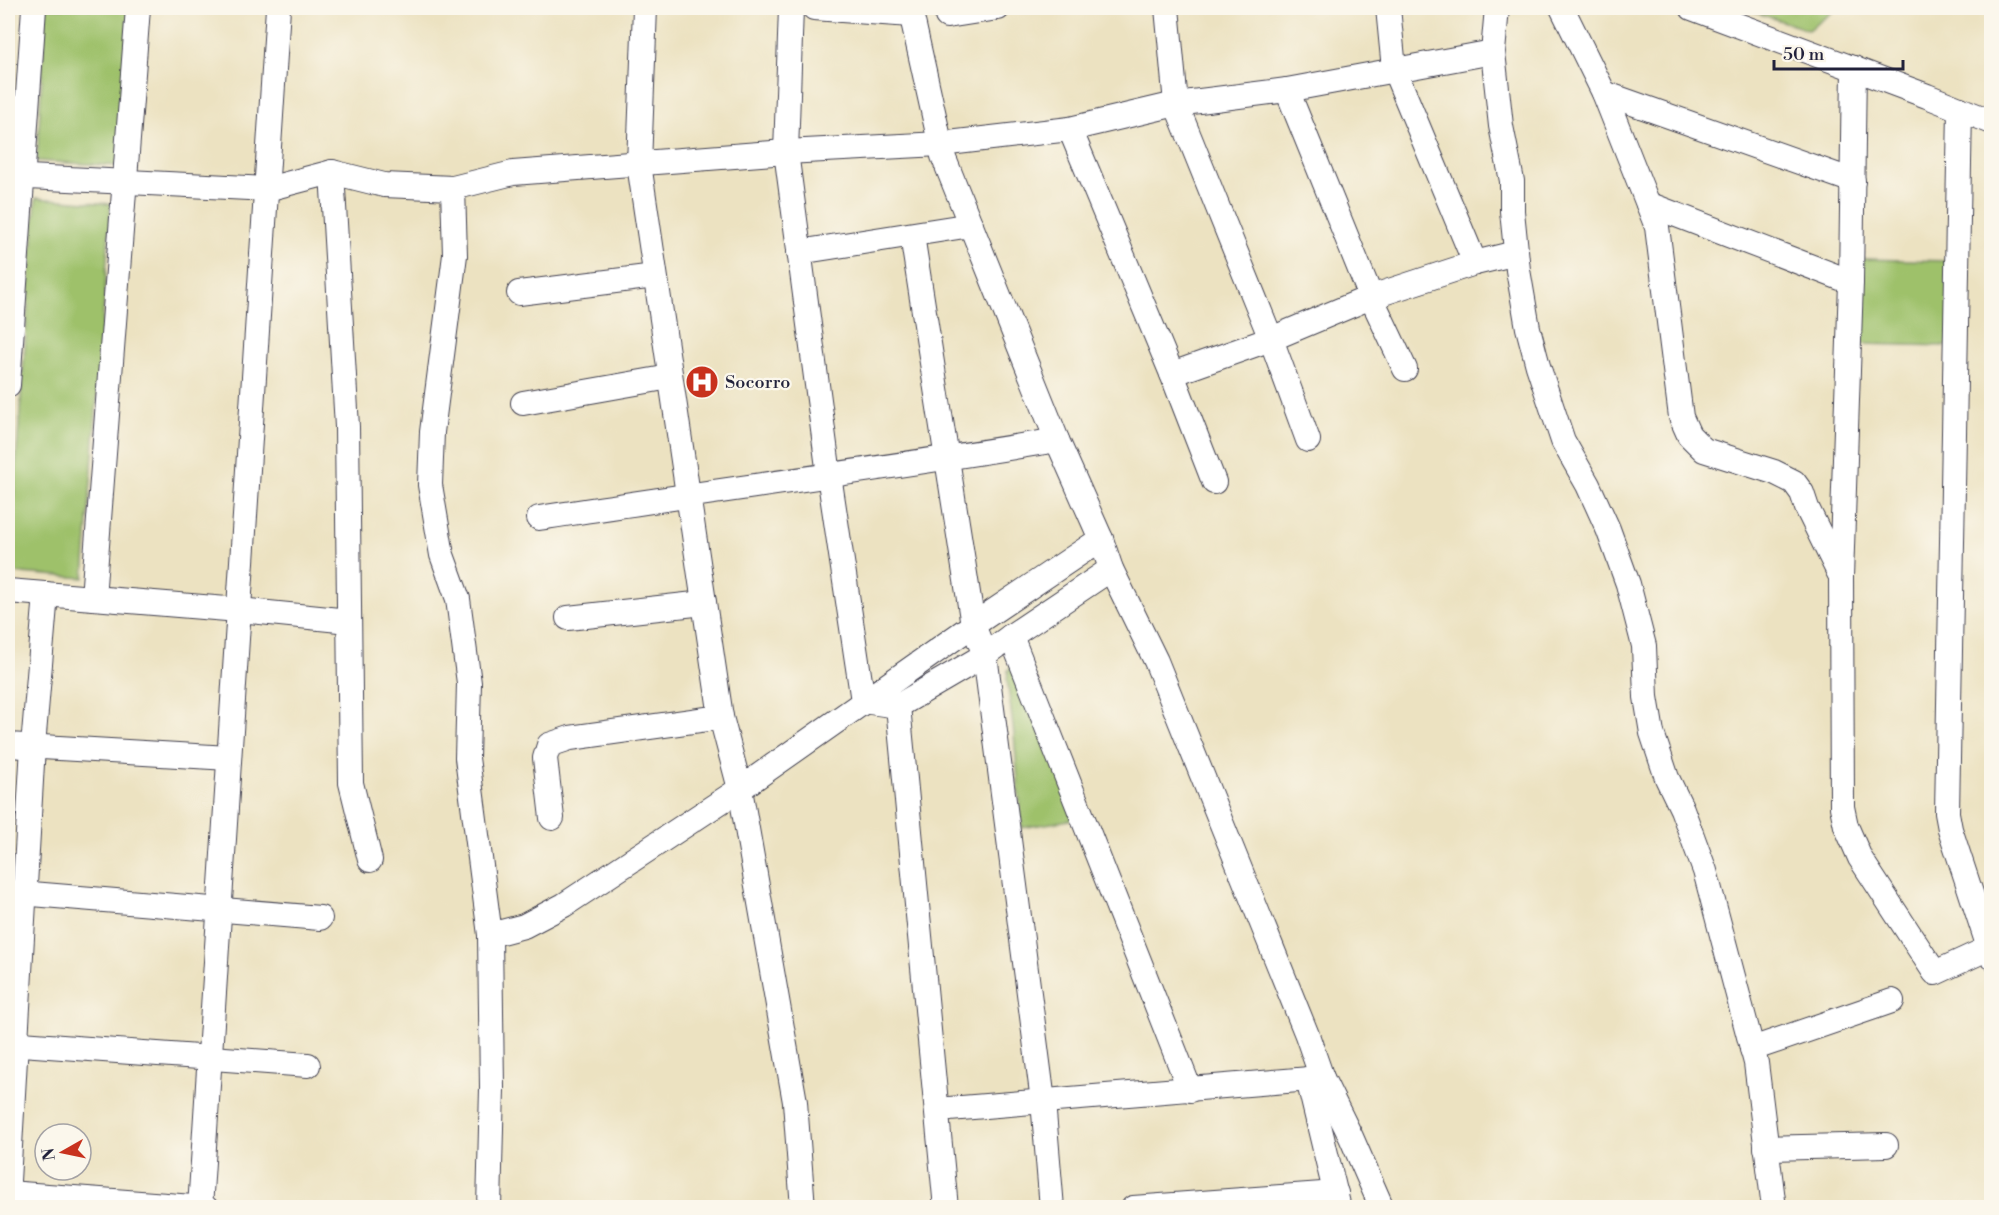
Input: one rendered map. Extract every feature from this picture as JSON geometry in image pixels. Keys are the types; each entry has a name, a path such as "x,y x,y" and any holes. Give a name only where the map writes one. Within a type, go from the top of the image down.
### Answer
{"street":[{"path":"8,385 15,176 34,8"},
{"path":"93,598 138,8"},
{"path":"200,1207 279,8"},
{"path":"645,8 639,164 721,717 740,789 795,1102 803,1208"},
{"path":"791,8 786,152 829,475 863,701"},
{"path":"814,8 911,11 943,156 1057,440 1155,661 1307,1035 1337,1200 1133,1208"},
{"path":"946,16 998,8"},
{"path":"1167,8 1176,104 1271,339 1308,440"},
{"path":"1388,8 1394,69 1475,263"},
{"path":"1497,8 1493,52 1501,126 1512,181 1516,253 1528,328 1563,441 1588,485 1608,529 1628,584 1644,646 1646,697 1652,733 1667,778 1687,820 1705,871 1756,1063 1774,1208"},
{"path":"1562,8 1604,93 1657,227 1681,417 1689,435 1704,450 1774,472 1794,482 1802,493 1841,577"},
{"path":"1692,8 1992,122"},
{"path":"15,176 267,189 332,172 384,185 453,188 513,173 786,152 940,144 1070,129 1176,104 1287,90 1493,52"},
{"path":"1854,68 1851,282 1841,577 1842,807 1846,826 1860,858 1935,973 1990,953 1950,829 1947,813 1960,109"},
{"path":"1287,90 1371,297 1405,369"},
{"path":"1604,93 1852,181"},
{"path":"1070,129 1172,374 1214,482"},
{"path":"332,172 347,427 351,783 370,860"},
{"path":"453,188 455,255 432,432 430,485 442,555 458,599 469,683 467,758 490,935 492,1088 489,1208"},
{"path":"1648,204 1851,282"},
{"path":"799,252 971,225"},
{"path":"912,235 973,625 985,656 1043,1101 1052,1208"},
{"path":"1172,374 1271,339 1371,297 1475,263 1516,253"},
{"path":"519,293 655,276"},
{"path":"523,403 670,377"},
{"path":"539,518 688,494 947,459 1057,440"},
{"path":"490,935 524,926 564,905 740,789 863,701 1101,539"},
{"path":"863,701 898,706 985,656 1112,568"},
{"path":"8,591 349,621"},
{"path":"8,1181 16,892 33,746 46,594"},
{"path":"568,618 704,603"},
{"path":"1011,636 1190,1090"},
{"path":"898,706 946,1208"},
{"path":"552,818 545,758 549,745 570,738 721,717"},
{"path":"8,745 230,758"},
{"path":"16,892 320,918"},
{"path":"1752,1049 1892,1001"},
{"path":"12,1044 308,1065"},
{"path":"937,1110 1315,1079"},
{"path":"1315,1079 1351,1137 1382,1208"},
{"path":"1766,1148 1886,1144"},
{"path":"8,1193 206,1208"}],"green space":[{"path":"46,8 129,8 119,166 37,161"},
{"path":"1742,8 1838,8 1808,30"},
{"path":"36,198 111,204 84,578 8,572"},
{"path":"1860,259 1952,261 1950,346 1860,344"},
{"path":"1012,665 1088,817 1022,828 1007,680 1008,670"}],"place":[{"name":"Socorro","path":"702,382"}]}
